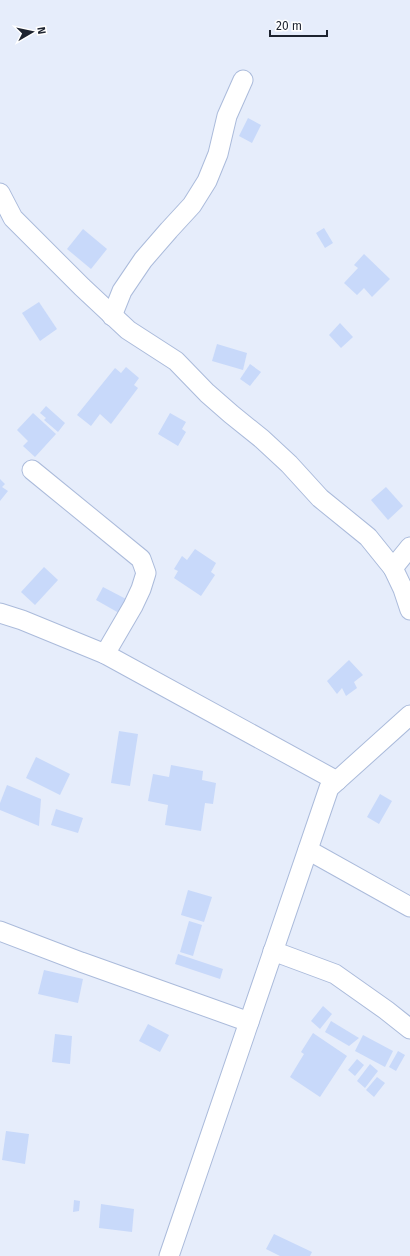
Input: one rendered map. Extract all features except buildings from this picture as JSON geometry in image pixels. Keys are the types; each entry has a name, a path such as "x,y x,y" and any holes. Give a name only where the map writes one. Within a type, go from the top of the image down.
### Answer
{"street":[{"path":"112,316 122,291 143,260 192,206 207,181 218,154 228,116 243,80"},
{"path":"0,193 13,218 112,316 128,330 176,361 207,393 262,439 289,464 320,498 368,537 392,568 403,590 410,610"},
{"path":"32,470 141,559 146,573 140,589 133,606 105,654"},
{"path":"392,568 410,547"},
{"path":"0,613 22,620 105,654 337,780"},
{"path":"169,1256 329,788 410,714"},
{"path":"308,850 410,907"},
{"path":"0,931 81,962 249,1022"},
{"path":"273,951 335,974 410,1029"}]}
